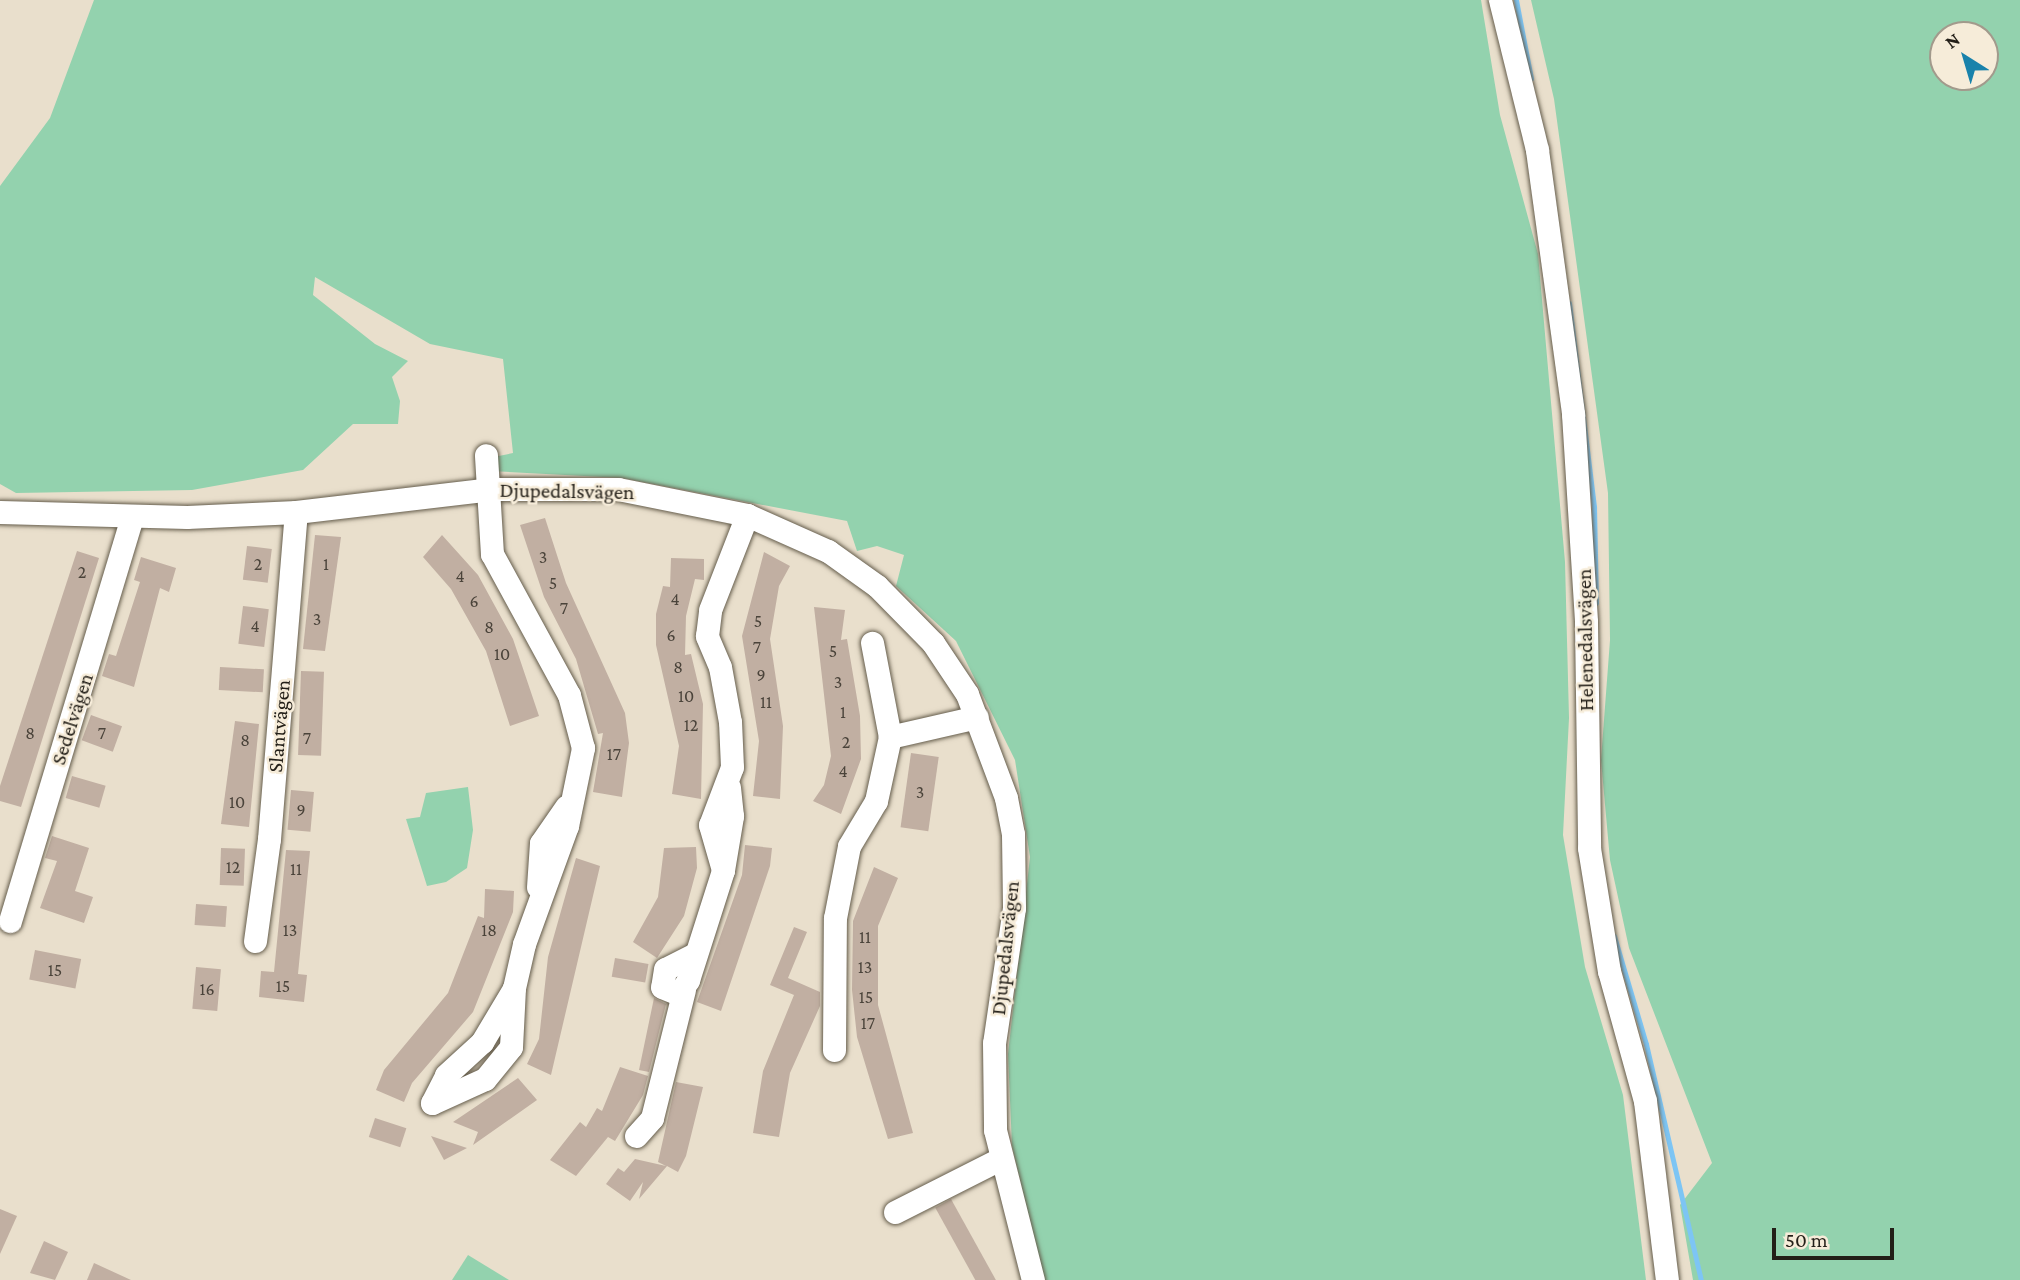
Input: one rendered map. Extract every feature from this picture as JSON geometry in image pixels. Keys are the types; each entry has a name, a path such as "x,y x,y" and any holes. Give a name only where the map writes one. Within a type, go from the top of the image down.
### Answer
{"street":[{"name":"Helenedalsvägen","path":"1500,0 1536,150 1574,427 1586,622 1588,848 1609,971 1645,1101 1667,1280"},
{"path":"486,455 492,489 493,525 503,533 508,551 510,581 581,729 579,774 568,804 567,826 536,908 514,988 482,1042 446,1075 432,1103 485,1079 506,1056 515,1027 514,988"},
{"name":"Djupedalsvägen","path":"0,512 132,517 296,512 492,489 618,489 747,515 828,551 877,586 933,643 977,717 1013,834 1014,908 994,1043 1000,1159 1033,1280"},
{"name":"Slantvägen","path":"255,940 270,839 296,512"},
{"path":"636,1136 652,1118 684,990 671,993 660,979 666,969 693,955 723,870 732,816 729,784 730,722 720,667 726,573 747,515"},
{"name":"Sedelvägen","path":"10,921 132,517"},
{"path":"834,1049 835,918 847,868 871,835 890,737 872,643"},
{"path":"890,737 977,717"},
{"path":"482,1042 489,1051 506,1056"},
{"path":"895,1212 1000,1159"}],"green space":[{"path":"94,0 1481,0 1500,115 1538,254 1565,562 1569,718 1563,835 1585,967 1623,1095 1646,1280 1044,1280 1012,1146 1008,1054 1030,857 1015,760 956,641 896,586 904,555 877,546 857,551 847,521 622,478 491,471 489,458 513,453 503,359 430,344 315,277 313,295 375,344 408,361 392,377 400,401 398,424 353,424 303,470 192,490 16,493 0,484 0,186 50,118"},
{"path":"1531,0 2020,0 2020,1280 1693,1280 1680,1205 1712,1163 1629,948 1610,860 1601,760 1610,640 1608,493 1554,99"},
{"path":"468,787 473,830 467,868 446,882 427,886 406,819 420,817 426,793"},
{"path":"468,1255 509,1280 452,1280"}],"building":[{"path":"545,518 566,583 625,713 629,743 622,797 593,792 603,733 598,734 576,659 544,597 520,525"},
{"path":"315,535 341,537 325,651 303,649"},
{"path":"442,535 478,575 513,639 539,716 510,726 486,651 451,589 423,557"},
{"path":"247,546 272,549 268,583 243,580"},
{"path":"77,551 99,558 21,807 0,801 0,786"},
{"path":"764,552 790,566 779,586 770,639 783,726 780,799 753,796 759,741 742,636"},
{"path":"141,557 176,568 169,592 160,588 134,687 102,676 109,654 116,656 140,582 134,580"},
{"path":"671,558 704,559 704,580 695,579 686,616 685,655 691,654 703,704 701,799 672,794 679,746 656,645 656,614 663,586 670,587"},
{"path":"243,606 269,609 264,647 238,644"},
{"path":"814,607 845,610 841,640 847,639 860,716 861,759 841,814 813,801 824,785 831,756"},
{"path":"220,667 264,669 263,692 219,690"},
{"path":"301,671 324,672 321,756 298,755"},
{"path":"91,715 122,726 113,752 82,740"},
{"path":"235,721 259,724 249,827 221,824"},
{"path":"911,753 939,757 928,831 901,827"},
{"path":"72,776 106,786 99,808 66,798"},
{"path":"291,790 314,792 310,832 288,830"},
{"path":"52,836 89,848 75,891 93,897 84,923 40,908 57,861 45,858"},
{"path":"745,845 772,848 770,866 721,1011 697,1002 742,875"},
{"path":"696,847 697,868 684,916 657,958 633,942 658,897 664,848"},
{"path":"221,848 245,849 244,886 220,885"},
{"path":"286,850 310,851 298,974 307,975 304,1002 259,997 261,971 274,972"},
{"path":"576,858 600,866 551,1075 527,1064 539,1039 548,957"},
{"path":"874,867 898,878 878,926 878,1005 913,1133 888,1139 857,1037 852,990 853,921"},
{"path":"485,889 514,891 513,912 473,1012 412,1083 404,1102 376,1090 384,1070 448,993 478,916 484,918"},
{"path":"196,904 227,906 225,927 195,925"},
{"path":"794,927 807,932 788,978 820,992 820,1006 790,1073 779,1137 753,1133 763,1071 794,995 770,985"},
{"path":"35,950 81,959 75,988 29,979"},
{"path":"615,958 648,964 645,983 612,977"},
{"path":"196,967 221,969 217,1011 192,1009"},
{"path":"654,998 666,1004 649,1072 639,1070"},
{"path":"620,1067 648,1076 643,1095 615,1141 608,1137 576,1176 550,1160 580,1122 586,1127 597,1108 602,1111"},
{"path":"518,1078 537,1100 473,1145 478,1132 453,1122"},
{"path":"676,1082 703,1087 686,1156 678,1172 667,1166 639,1199 643,1182 630,1201 606,1184 618,1168 624,1172 635,1159 666,1166 658,1162"},
{"path":"375,1118 406,1128 400,1147 369,1137"},
{"path":"431,1136 467,1148 444,1160"},
{"path":"951,1199 996,1280 975,1280 935,1208"},
{"path":"0,1209 17,1216 0,1254"},
{"path":"44,1241 68,1252 55,1280 30,1273"},
{"path":"94,1263 131,1280 87,1280"}],"waterway":[{"path":"1516,0 1531,79"},
{"path":"1569,303 1594,507 1596,603"},
{"path":"1614,936 1646,1044 1701,1280"}]}
